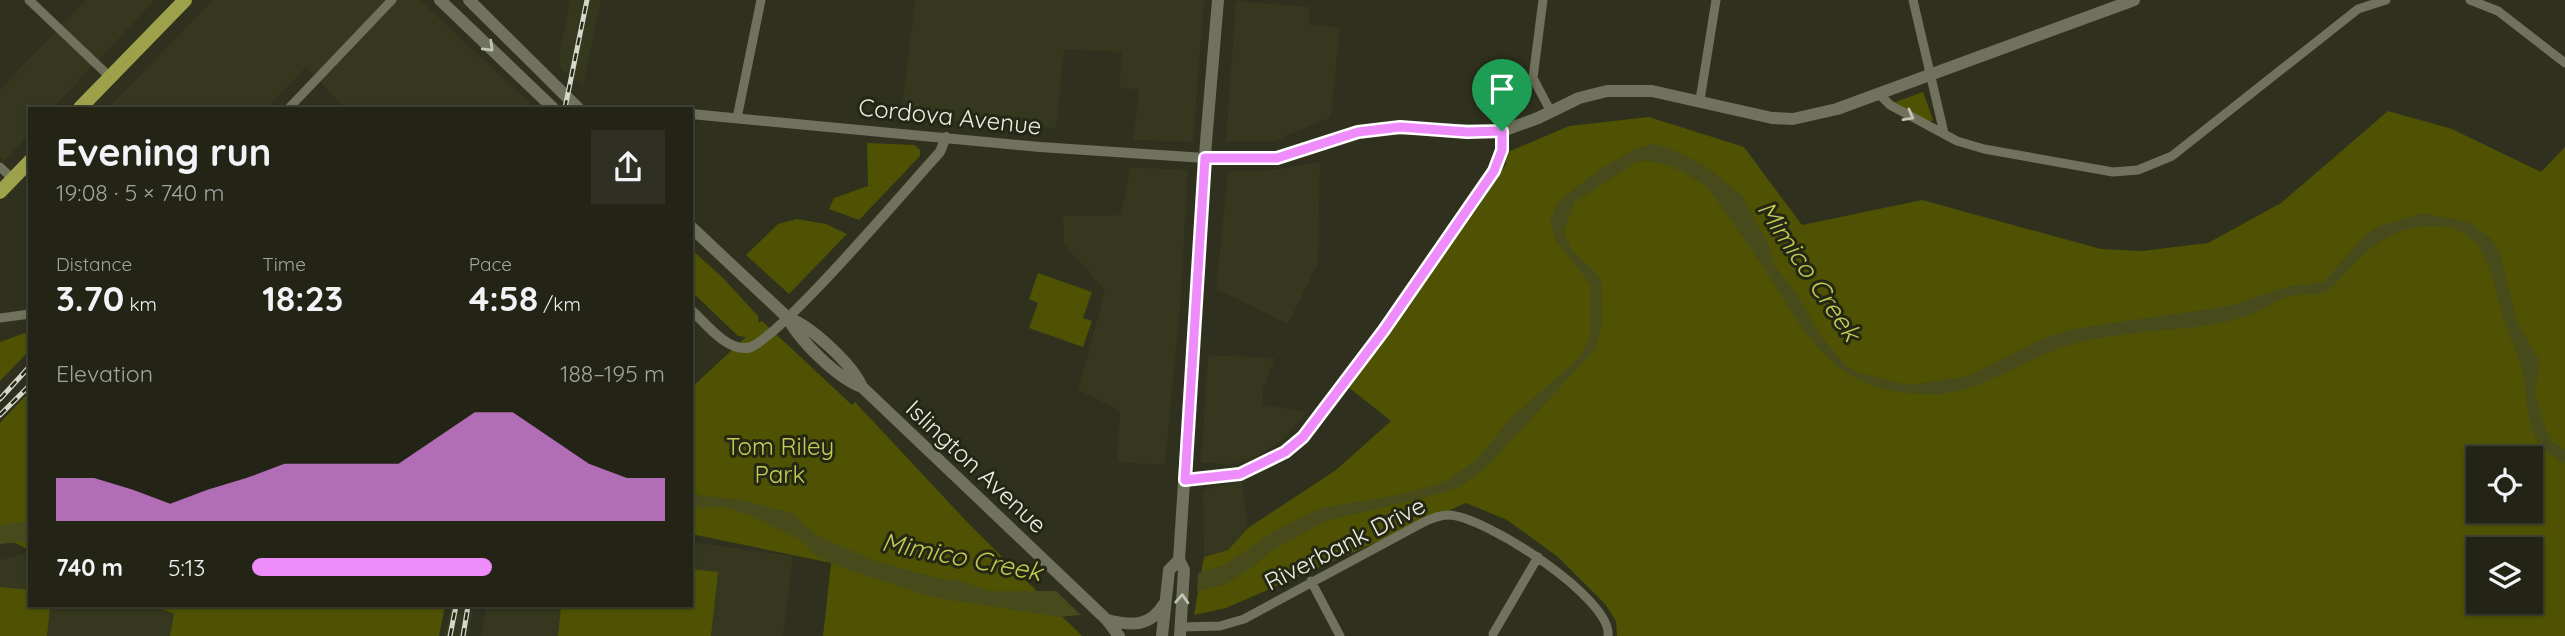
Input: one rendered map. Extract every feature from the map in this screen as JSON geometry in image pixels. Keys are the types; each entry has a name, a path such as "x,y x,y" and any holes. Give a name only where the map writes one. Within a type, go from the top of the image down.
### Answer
{"main road":[{"path":"81,107 185,0"},
{"path":"440,0 552,107"},
{"path":"469,0 577,107"},
{"path":"1180,632 1184,570 1179,561 1218,0"},
{"path":"1205,158 1277,158 1358,132 1385,128 1502,131 1579,98 1607,91 1651,91 1700,100 1749,114 1793,119 1837,108 2134,0"},
{"path":"0,192 28,163"},
{"name":"Islington Avenue","path":"693,229 788,318 802,323 857,375 862,387 1107,620 1119,636"},
{"path":"1162,636 1169,570 1179,561"},
{"path":"1107,620 1130,625 1144,622 1158,614 1164,603"}],"street":[{"path":"29,0 110,77"},
{"path":"290,107 392,0"},
{"path":"737,118 761,0"},
{"path":"1543,0 1534,78 1551,112"},
{"path":"1700,100 1716,0"},
{"path":"1913,0 1944,133"},
{"path":"1878,93 1890,105 1968,146 2113,172 2152,165 2172,156 2356,5 2386,0"},
{"path":"2470,0 2498,12 2565,63"},
{"name":"Cordova Avenue","path":"693,114 1205,158"},
{"path":"1185,480 1240,474 1285,452 1316,424 1474,200 1501,156 1502,131"},
{"path":"693,312 728,343 739,348 760,344 788,318 940,152 946,137"},
{"path":"0,167 13,179"},
{"path":"0,318 28,314"},
{"name":"Riverbank Drive","path":"1180,632 1236,622 1422,523 1447,514 1490,528 1558,571 1600,616 1609,629 1608,636"},
{"path":"1493,635 1538,557"},
{"path":"1311,582 1340,636"}],"shaded area":[{"path":"86,0 155,0 54,107 28,107 28,136 4,161 0,157 0,89"},
{"path":"213,0 420,0 534,107 344,107 306,67 267,107 109,107"},
{"path":"570,0 601,0 583,85 561,69 559,56"},
{"path":"915,0 1204,0 1193,142 1133,140 1139,90 1119,87 1122,52 1064,49 1056,128 901,117"},
{"path":"1236,1 1310,7 1309,25 1340,27 1331,117 1275,141 1226,141"},
{"path":"1653,144 1670,148 1702,164 1742,195 1771,250 1773,264 1797,294 1820,335 1846,366 1859,373 1908,385 1968,376 2042,339 2073,329 2229,306 2286,287 2324,282 2364,236 2379,226 2422,213 2468,222 2491,238 2499,252 2517,322 2540,361 2535,393 2545,428 2552,442 2565,449 2565,463 2541,445 2534,434 2522,369 2488,264 2472,240 2447,227 2417,227 2391,236 2368,251 2332,288 2321,293 2291,296 2249,315 2223,322 2117,335 2076,343 2045,354 1984,383 1945,393 1920,394 1874,386 1834,363 1804,330 1707,187 1665,164 1647,161 1637,162 1575,202 1564,231 1571,249 1601,278 1602,324 1595,349 1486,468 1459,487 1439,494 1326,521 1271,551 1250,569 1225,584 1197,592 1198,573 1224,565 1275,531 1321,508 1403,494 1445,482 1475,461 1512,417 1578,359 1591,336 1591,285 1556,241 1550,221 1557,203 1597,171 1637,148"},
{"path":"1320,162 1318,263 1288,324 1216,289 1228,171 1273,170"},
{"path":"1130,167 1188,170 1180,310 1165,464 1160,465 1117,462 1120,411 1078,390 1105,291 1064,244 1063,216 1121,215"},
{"path":"1208,355 1275,358 1263,389 1263,405 1307,412 1280,442 1259,455 1235,464 1201,463"},
{"path":"1242,480 1248,528 1228,550 1204,557 1203,490"},
{"path":"693,494 741,500 792,513 816,535 838,545 873,560 940,579 958,580 990,591 1056,591 1081,615 1058,617 932,597 840,567 815,555 798,538 751,516 724,507 693,508"},
{"path":"28,521 28,541 0,544 0,525"},
{"path":"693,542 793,556 783,636 481,636 486,607 693,607"},
{"path":"28,553 28,607 357,607 354,636 0,636 0,560"},
{"path":"451,607 474,607 468,636 445,636"}],"green space":[{"path":"1923,92 1933,120 1927,124 1890,104"},
{"path":"2388,111 2452,129 2541,172 2565,147 2565,636 1617,636 1616,621 1605,604 1558,557 1507,520 1466,503 1226,608 1194,615 1204,557 1228,550 1248,528 1336,470 1391,421 1348,387 1480,204 1505,166 1508,152 1569,126 1649,117 1744,147 1802,225 1922,200 2101,249 2142,251 2208,243 2281,203"},
{"path":"867,143 914,145 920,150 920,156 859,220 829,209 834,198 868,186"},
{"path":"797,219 826,224 847,234 789,294 746,255 778,224"},
{"name":"Tom Riley Park","path":"693,251 758,316 759,323 762,321 852,405 855,402 969,524 1082,636 823,636 831,563 693,534 693,386 746,337 738,336 693,293"},
{"path":"1038,273 1092,292 1083,318 1092,321 1083,347 1029,328 1038,303 1029,299"},
{"path":"28,332 28,352 0,381 0,342"},
{"path":"28,393 28,549 0,536 0,423"},
{"path":"693,569 718,572 711,636 558,636 561,607 693,607"},
{"path":"0,587 28,590 28,607 50,607 47,636 0,636"},
{"path":"157,607 445,607 439,636 170,636 174,614"}],"railway":[{"path":"565,107 587,0"},
{"path":"0,399 28,368"},
{"path":"0,415 28,387"},
{"path":"450,636 456,607"},
{"path":"463,636 468,607"}],"route":[{"path":"1385,128 1502,131 1501,156 1494,171 1316,424 1285,452 1263,465 1226,477 1185,480 1205,158 1277,158 1358,132 1385,128"}],"water label":[{"name":"Mimico Creek","path":"1809,271"},
{"name":"Mimico Creek","path":"962,557"}]}
